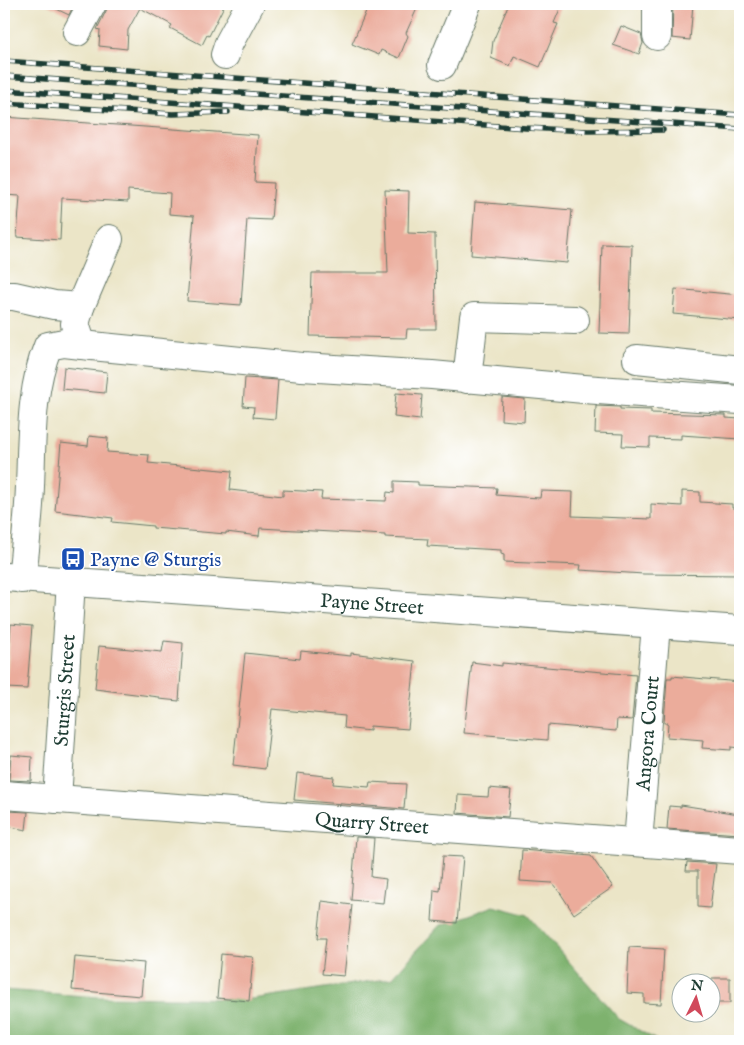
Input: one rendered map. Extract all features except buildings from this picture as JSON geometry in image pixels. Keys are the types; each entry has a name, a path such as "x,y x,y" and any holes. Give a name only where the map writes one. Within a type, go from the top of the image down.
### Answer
{"street":[{"path":"77,32 92,4"},
{"path":"225,55 229,43 250,4"},
{"path":"442,66 467,4"},
{"path":"657,4 657,36"},
{"path":"82,344 76,324 80,307 109,239"},
{"path":"4,296 14,296 54,305 80,307"},
{"path":"467,378 474,317 575,320"},
{"path":"13,578 29,508 35,389 48,346 64,343 82,344 302,367 740,400"},
{"path":"637,359 740,370"},
{"name":"Payne Street","path":"13,578 740,630"},
{"name":"Sturgis Street","path":"58,799 71,582"},
{"name":"Angora Court","path":"638,842 656,625"},
{"name":"Quarry Street","path":"4,796 740,850"}],"green space":[{"path":"494,906 528,915 619,1019 658,1041 4,1041 4,990 98,997 252,999 392,978 439,926"}],"railway":[{"path":"4,61 740,115"},
{"path":"4,76 740,129"},
{"path":"4,90 526,128 588,131 663,130"},
{"path":"4,103 173,114 228,112"}],"place":[{"name":"Payne @ Sturgis","path":"73,559"}]}
